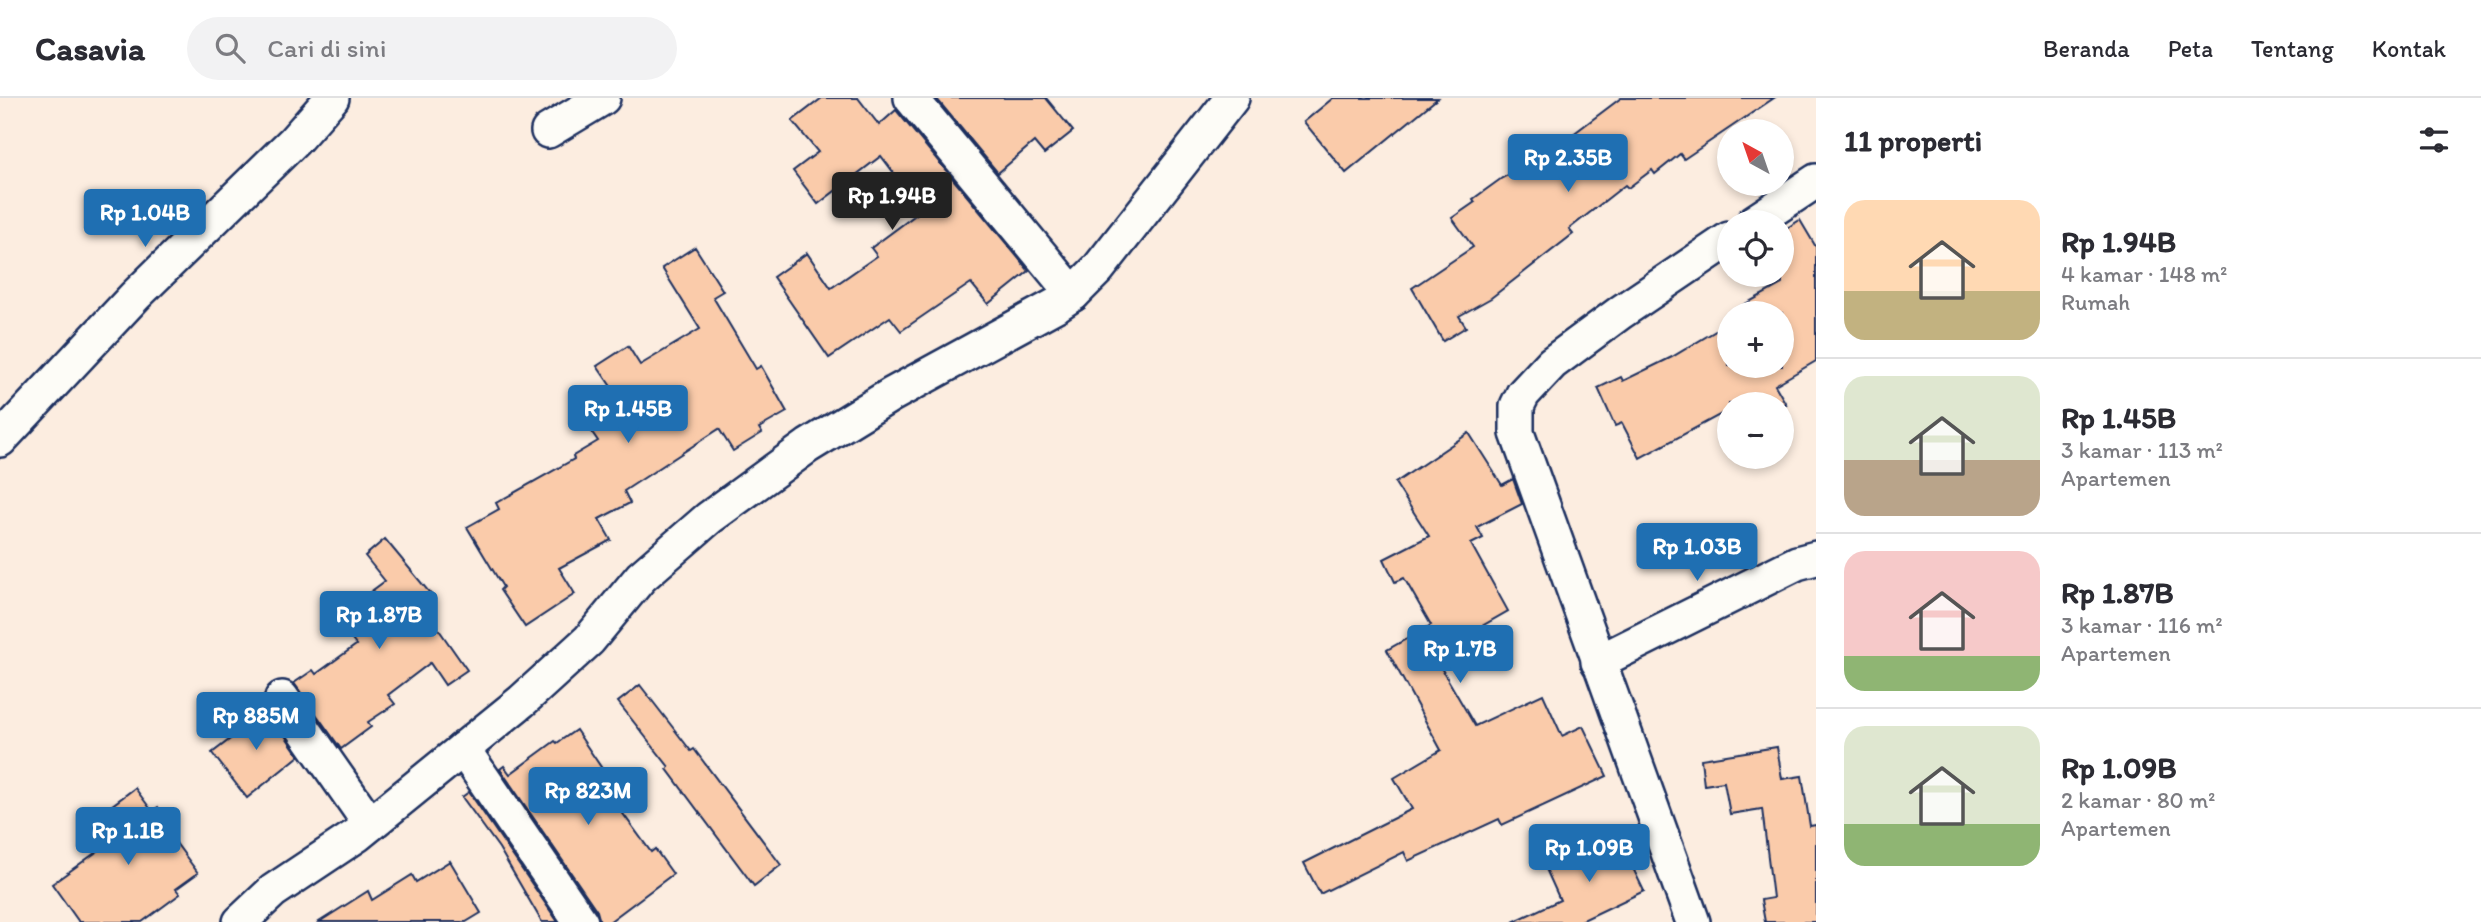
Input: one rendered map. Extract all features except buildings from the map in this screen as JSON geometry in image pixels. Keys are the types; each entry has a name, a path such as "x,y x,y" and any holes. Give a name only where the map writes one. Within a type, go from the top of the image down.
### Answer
{"street":[{"path":"0,440 135,296 294,141 332,98"},
{"path":"548,131 603,98"},
{"path":"911,98 1073,294"},
{"path":"240,922 273,891 370,824 522,701 589,640 641,577 709,518 808,446 879,402 1073,294 1098,269 1232,98"},
{"path":"1772,210 1816,181"},
{"path":"1693,922 1517,432 1517,406 1523,394 1552,363 1717,247"},
{"path":"1598,662 1797,563 1816,558"},
{"path":"282,698 370,824"},
{"path":"463,749 581,922"}]}
